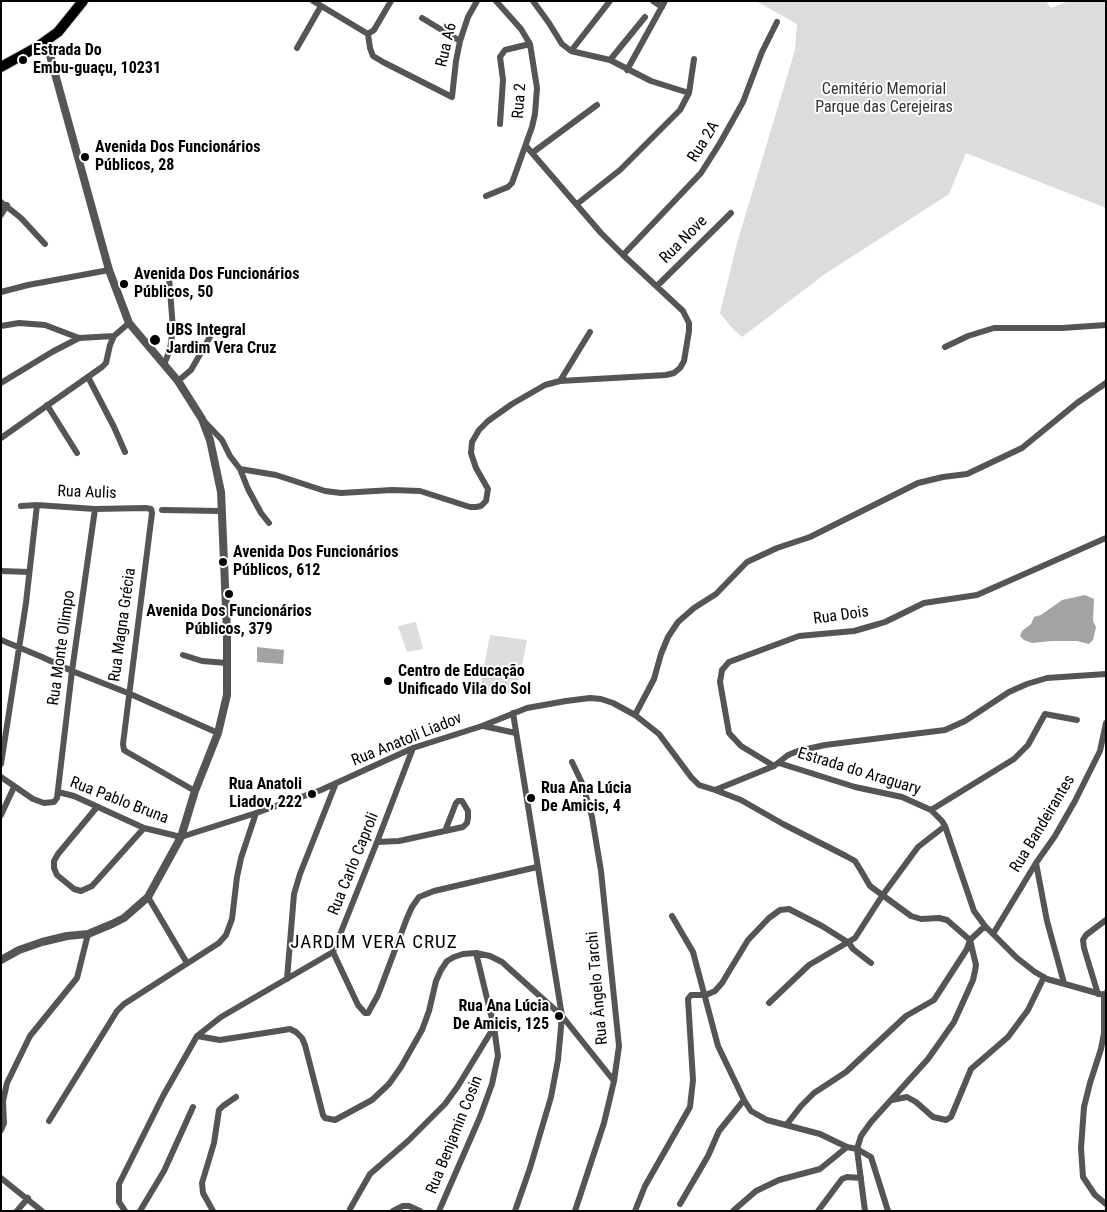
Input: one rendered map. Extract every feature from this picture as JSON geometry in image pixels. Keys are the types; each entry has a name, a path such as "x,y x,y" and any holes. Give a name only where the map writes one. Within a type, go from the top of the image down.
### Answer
{"main road":[{"path":"1,67 46,41 66,24 83,1"}],"street":[{"path":"313,1 368,34 374,30 391,1"},
{"name":"Rua A6","path":"368,34 370,48 374,56 382,62 452,97 460,40 468,17 477,1"},
{"name":"Rua 2","path":"486,196 512,184 535,114 537,88 530,44 521,29 496,1"},
{"path":"533,1 562,44 571,51 610,60 651,81 689,93"},
{"path":"571,51 610,1"},
{"path":"627,70 664,4 653,1"},
{"path":"297,48 321,6"},
{"path":"610,60 645,17"},
{"path":"422,18 460,40"},
{"name":"Rua 2A","path":"622,255 701,173 743,102 762,52 777,22"},
{"path":"46,41 109,270 129,323 178,381 202,419 222,440 240,470 261,513 269,523"},
{"path":"500,124 503,80 500,57 506,50 530,44"},
{"path":"577,204 648,144 680,110 689,93 694,59"},
{"path":"532,153 597,105"},
{"path":"240,470 276,475 325,492 420,490 470,507 481,506 486,501 488,489 476,468 471,453 472,442 479,430 488,421 512,404 545,385 560,381 666,375 674,373 680,368 684,361 689,331 683,311 622,255 526,146"},
{"path":"1,215 4,204 45,244"},
{"name":"Rua Nove","path":"657,286 731,213"},
{"path":"1,292 109,270"},
{"path":"164,365 170,349 173,329 169,277"},
{"path":"1,326 19,323 45,325 79,338"},
{"path":"1,438 106,363 114,336 129,323"},
{"path":"945,347 968,336 994,328 1062,328 1106,325"},
{"path":"178,381 192,370 215,328"},
{"path":"560,381 590,332"},
{"path":"1,383 79,338 114,336"},
{"path":"88,377 125,452"},
{"path":"635,715 654,679 668,637 678,622 694,608 716,594 747,562 769,551 810,537 918,483 943,476 967,474 1022,448 1077,403 1106,383"},
{"path":"47,405 77,453"},
{"path":"1,960 20,950 42,942 66,936 88,934 124,918 148,897 181,837 195,791 218,733 227,695 218,474 210,440 202,419"},
{"path":"1,764 20,648 37,505"},
{"name":"Rua Aulis","path":"21,506 37,505 95,509 146,508 151,510"},
{"name":"Rua Monte Olimpo","path":"58,792 72,672 95,509"},
{"name":"Rua Magna Grécia","path":"151,510 123,744 124,750 127,752 195,791"},
{"path":"162,510 221,511"},
{"name":"Rua Dois","path":"777,764 742,746 729,733 720,682 722,670 728,662 800,636 875,626 924,603 977,595 1106,538"},
{"path":"1,571 29,572"},
{"path":"1,640 218,733"},
{"path":"183,656 202,661 227,663"},
{"path":"777,764 788,755 798,751 825,745 945,730 965,721 1009,692 1047,678 1106,674"},
{"path":"482,726 539,705 590,698 613,703 635,715 659,734 691,777 700,785 741,800 855,861 870,886 911,916 921,919 938,918 947,920 970,940 976,964 975,972 954,1022 928,1059 889,1101 864,1132 857,1149 865,1211"},
{"path":"513,713 562,1016 552,1097 515,1211"},
{"path":"932,810 1014,759 1028,745 1045,714 1078,720"},
{"name":"Rua Bandeirantes","path":"993,934 1063,822 1103,752 1106,723"},
{"name":"Rua Anatoli Liadov","path":"181,837 256,813 336,784 413,748 482,726 516,733"},
{"name":"Rua Carlo Caproli","path":"332,952 378,842 413,748"},
{"name":"Rua Ângelo Tarchi","path":"572,762 583,785 592,817 601,871 619,1046 614,1081 604,1123 575,1211"},
{"name":"Estrada do Araguary","path":"715,790 777,764 855,787 902,797 932,810 945,826 974,911 985,926 1017,958 1044,977 1102,994"},
{"name":"Rua Pablo Bruna","path":"1,777 33,799 49,804 54,802 58,792 74,796 144,828 181,837"},
{"path":"287,979 294,894 300,874 336,784"},
{"path":"1,815 14,787"},
{"path":"378,842 399,841 463,827 467,823 468,811 462,801 456,803 444,831"},
{"path":"97,807 54,861 57,875 63,882 74,889 81,891 92,886 144,828"},
{"path":"49,1121 117,1011 124,1004 218,943 229,928 241,858 256,813"},
{"path":"769,1003 809,965 856,938 882,896 918,847 945,826"},
{"path":"1036,863 1047,921 1064,983"},
{"path":"125,1211 119,1202 120,1184 163,1096 197,1036 221,1017 332,952 358,1006 365,1013 368,1013 378,995 407,918 419,897 434,891 537,868"},
{"path":"148,897 187,963"},
{"path":"635,1211 645,1186 690,1107 693,1063 688,999 692,995 706,995 715,991 722,983 748,940 780,910 789,908 848,942 853,949 871,963"},
{"path":"672,916 693,952 706,995 718,1046 751,1111 768,1120 820,1134 867,1154 874,1162 888,1211"},
{"path":"1106,920 1086,935 1083,940 1084,948 1102,994 1104,1033 1084,1108 1081,1148 1082,1177 1095,1195 1106,1204"},
{"path":"787,1124 814,1093 846,1072 906,1016 934,1000 967,949 970,940 985,926"},
{"path":"1,1130 4,1123 4,1101 9,1076 30,1036 77,978 88,934"},
{"path":"197,1036 220,1040 290,1029 296,1032 302,1038 305,1045 323,1114 330,1120 335,1120 372,1100 389,1084 422,1030 441,970 454,956 476,953 490,956 502,962 562,1016 614,1081"},
{"name":"Rua Benjamin Cosin","path":"439,1211 480,1117 492,1084 498,1056 494,1027 476,953"},
{"path":"889,1101 907,1097 916,1102 933,1117 946,1120 951,1117 971,1069 1008,1037 1028,1010 1044,977"},
{"path":"350,1209 370,1174 408,1141 445,1104 494,1027"},
{"path":"213,1211 203,1193 202,1183 214,1143 219,1110 236,1098"},
{"path":"680,1204 708,1156 719,1131 744,1100"},
{"path":"140,1211 164,1171 193,1107"},
{"path":"733,1211 756,1191 779,1180 820,1169 847,1147"},
{"path":"819,1211 842,1180 847,1177 861,1178"},
{"path":"1,1178 42,1211"},
{"path":"17,1211 28,1198"},
{"path":"393,1211 403,1206 409,1206 420,1211"}],"green space":[{"name":"Cemitério Memorial Parque das Cerejeiras","path":"756,1 1046,1 1051,8 1069,1 1106,1 1106,208 966,153 949,194 825,274 742,337 720,313 737,243 795,50 797,24"},
{"path":"416,622 423,649 407,652 398,626"},
{"path":"490,635 527,640 516,694 480,689"}],"shaded area":[{"path":"1085,595 1094,599 1093,621 1096,627 1093,640 1089,644 1077,641 1032,643 1020,636 1022,631 1031,624 1034,617 1041,615 1062,600"},
{"path":"257,647 284,650 283,664 257,662"}],"place":[{"name":"Estrada Do Embu-guaçu, 10231","path":"23,60"},
{"name":"Avenida Dos Funcionários Públicos, 28","path":"85,157"},
{"name":"Avenida Dos Funcionários Públicos, 50","path":"124,284"},
{"name":"UBS Integral Jardim Vera Cruz","path":"155,340"},
{"name":"Avenida Dos Funcionários Públicos, 612","path":"223,562"},
{"name":"Avenida Dos Funcionários Públicos, 379","path":"229,594"},
{"name":"Centro de Educação Unificado Vila do Sol","path":"388,681"},
{"name":"Rua Anatoli Liadov, 222","path":"312,794"},
{"name":"Rua Ana Lúcia De Amicis, 4","path":"531,798"},
{"name":"Rua Ana Lúcia De Amicis, 125","path":"559,1016"}],"district":[{"name":"JARDIM VERA CRUZ","path":"374,943"}]}
